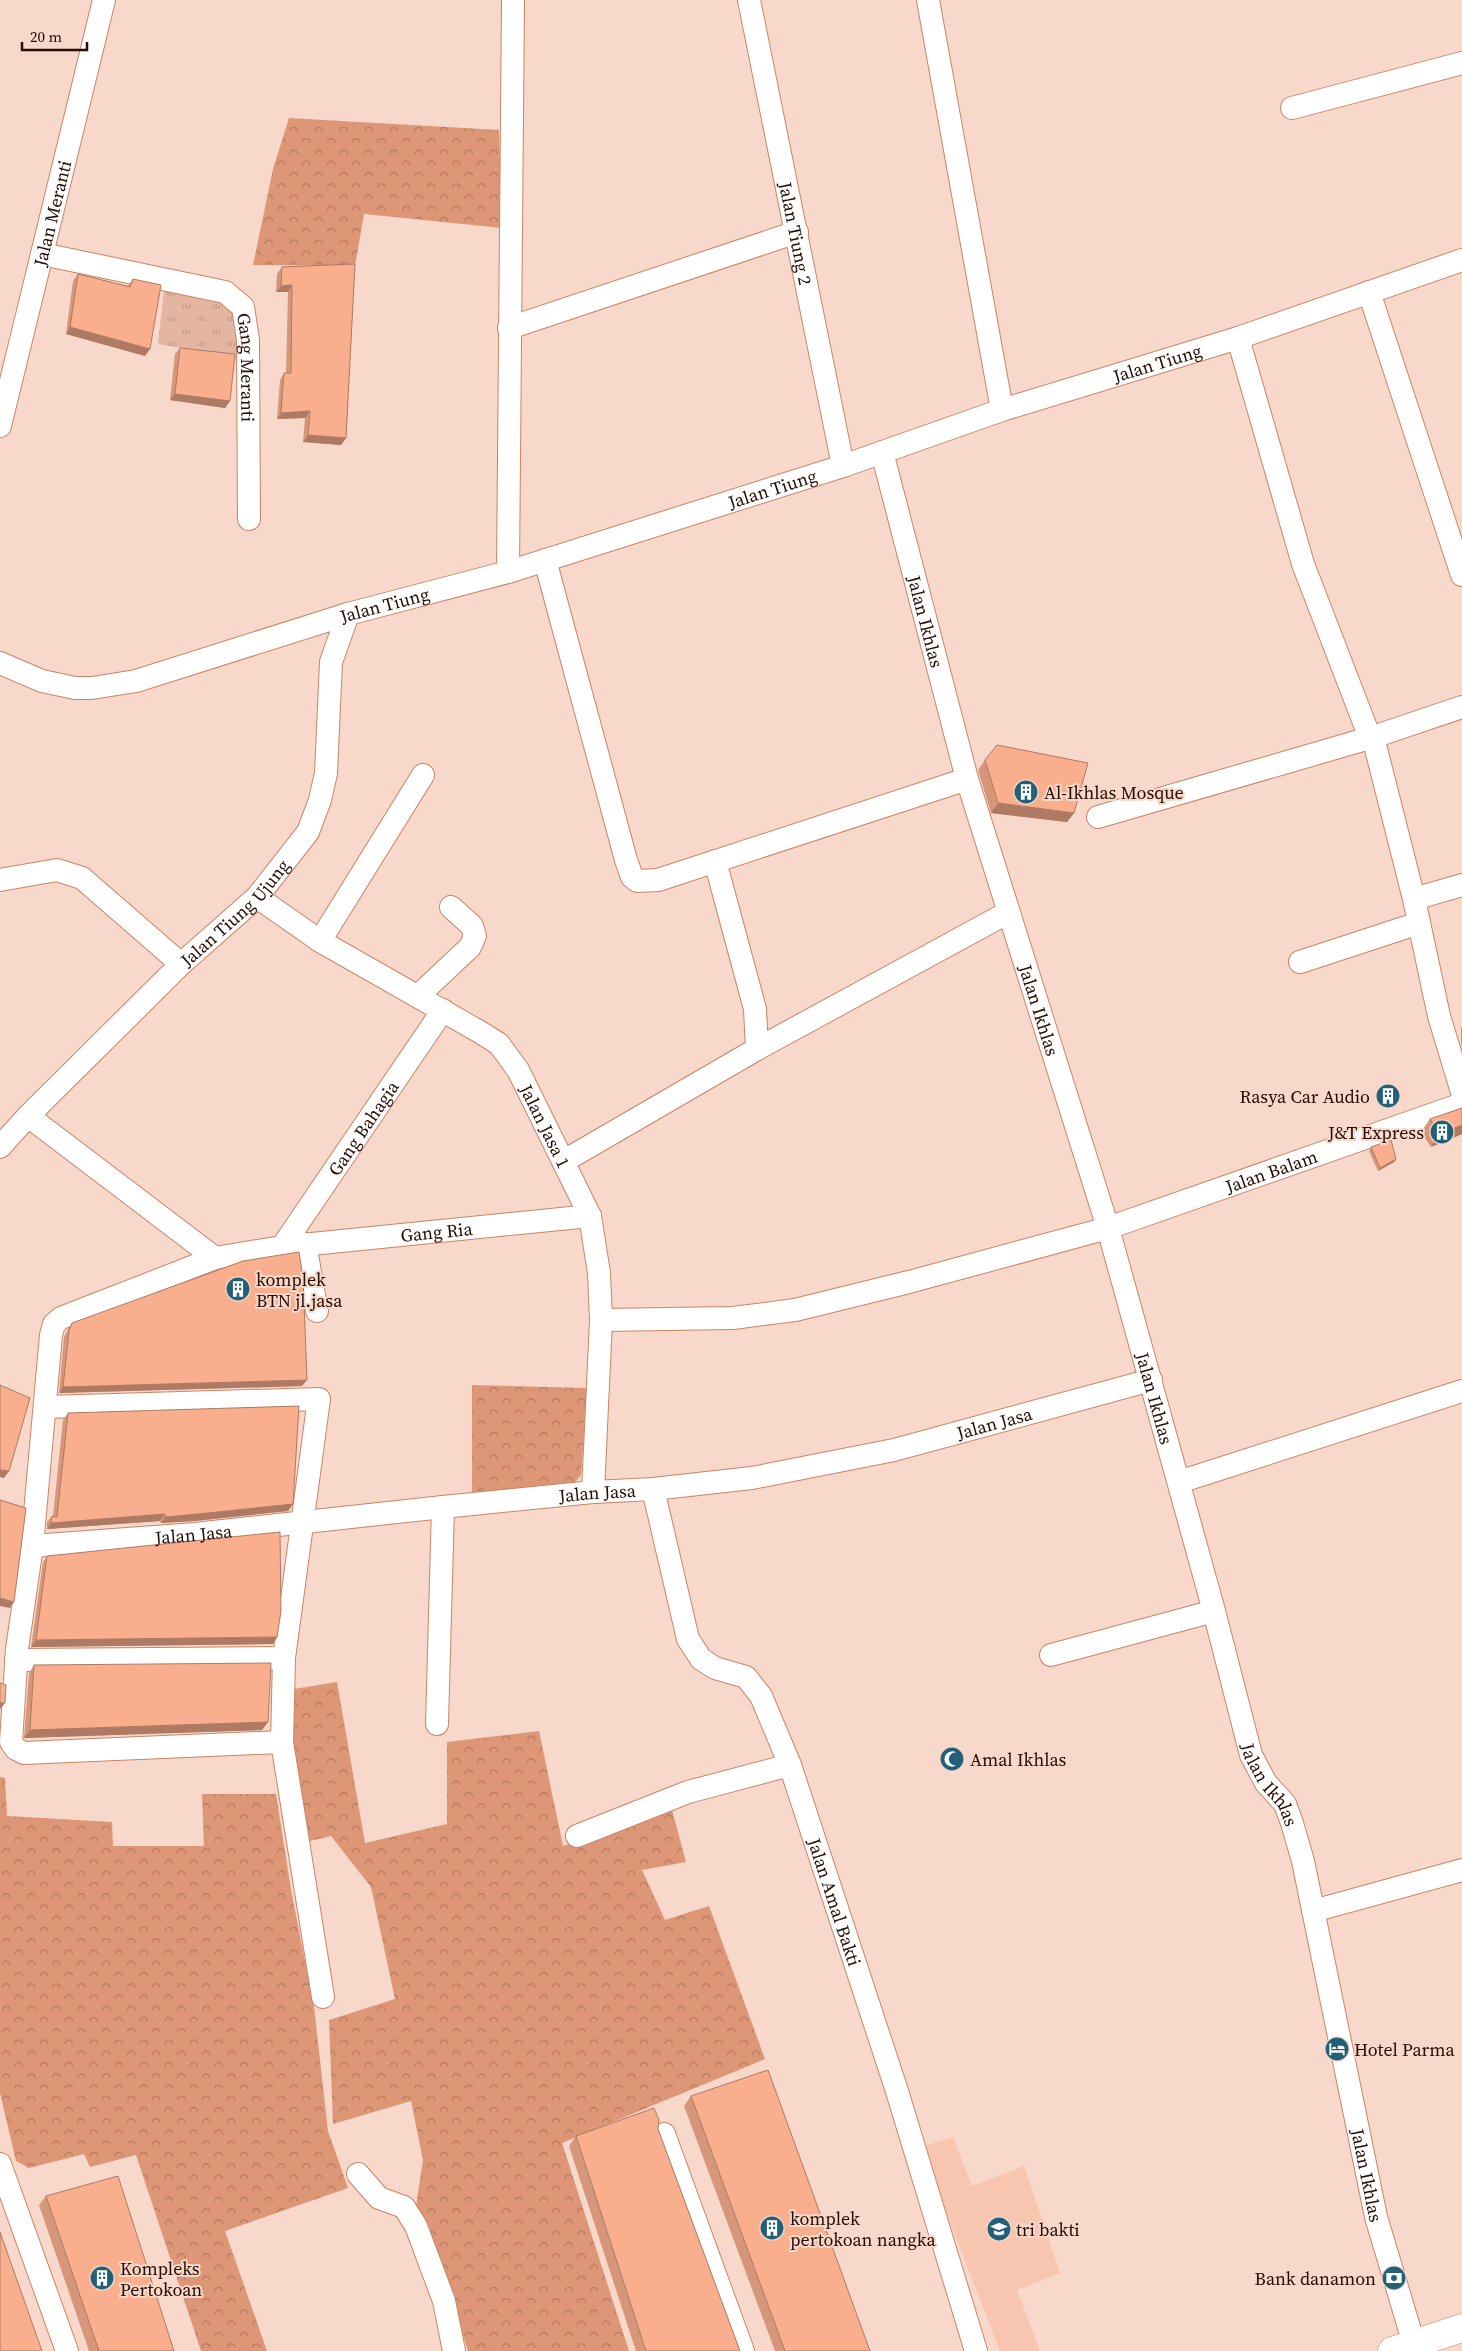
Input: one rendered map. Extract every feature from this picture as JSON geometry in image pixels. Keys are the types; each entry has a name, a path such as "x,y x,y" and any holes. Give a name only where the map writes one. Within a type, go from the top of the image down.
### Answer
{"main road":[{"path":"1403,2347 1462,2328"}],"street":[{"name":"Jalan Meranti","path":"0,426 104,0"},
{"path":"508,572 513,0"},
{"name":"Jalan Tiung 2","path":"749,0 843,466"},
{"path":"928,0 1002,410"},
{"path":"1292,108 1462,63"},
{"path":"509,328 797,232"},
{"name":"Gang Meranti","path":"42,254 225,292 243,307 248,340 249,520"},
{"name":"Jalan Tiung","path":"0,664 42,681 75,688 92,688 136,681 348,614 508,572 843,466 1002,410 1238,338 1462,260"},
{"path":"1369,292 1462,575"},
{"path":"1238,338 1303,564 1372,737 1414,899 1438,1016 1462,1092"},
{"name":"Jalan Ikhlas","path":"882,452 967,779 1007,913 1108,1228 1179,1482 1251,1755 1266,1783 1285,1804 1292,1823 1313,1911 1403,2347"},
{"path":"545,560 632,877 641,882 658,880 967,779"},
{"name":"Jalan Tiung Ujung","path":"0,1148 28,1116 181,964 257,897 308,832 320,800 326,772 331,662 348,614"},
{"path":"1098,818 1372,737 1462,707"},
{"path":"320,941 423,775"},
{"path":"716,861 755,1009 758,1049"},
{"path":"0,880 57,870 82,878 181,964"},
{"path":"1414,899 1462,885"},
{"name":"Jalan Jasa 1","path":"257,897 320,941 443,1010 499,1044 518,1070 590,1216 599,1273 601,1320 593,1492"},
{"path":"418,996 470,947 475,936 472,926 451,906"},
{"path":"564,1161 758,1049 1007,913"},
{"path":"1300,962 1419,923"},
{"name":"Gang Bahagia","path":"282,1247 443,1010"},
{"name":"Jalan Balam","path":"601,1320 733,1318 796,1310 909,1282 1108,1228 1462,1104"},
{"path":"28,1116 215,1258"},
{"name":"Gang Ria","path":"46,1407 51,1335 54,1324 61,1318 215,1258 305,1244 590,1216"},
{"path":"305,1244 317,1311"},
{"name":"Jalan Jasa","path":"32,1546 195,1534 303,1521 593,1492 653,1489 752,1478 894,1450 1151,1380"},
{"path":"1179,1482 1462,1390"},
{"path":"282,1742 24,1753 16,1749 12,1742 16,1660 32,1546 46,1407 319,1400 284,1658 282,1742 323,1997"},
{"name":"Jalan Amal Bakti","path":"653,1489 688,1639 701,1659 716,1668 746,1677 761,1696 790,1765 896,2088 976,2351"},
{"path":"437,1724 443,1507"},
{"path":"1051,1655 1214,1611"},
{"path":"16,1660 284,1658"},
{"path":"577,1836 688,1792 790,1765"},
{"path":"1313,1911 1462,1870"},
{"path":"664,2134 742,2351"},
{"path":"0,2164 67,2351"},
{"path":"358,2174 378,2198 404,2207 416,2226 444,2300 454,2351"}],"shaded area":[{"name":"tri bakti","path":"953,2137 972,2186 1024,2166 1060,2273 1017,2290 1040,2351 1000,2351 921,2147"}],"green space":[{"path":"289,118 499,130 502,228 364,214 355,266 253,265 273,169"},
{"path":"164,289 226,299 236,313 244,360 158,344"},
{"path":"472,1385 587,1388 581,1475 573,1485 472,1498"},
{"path":"337,1682 365,1843 447,1824 447,1742 539,1731 563,1846 672,1810 686,1862 642,1870 665,1920 709,1906 765,2059 562,2143 629,2351 468,2351 446,2281 416,2206 423,2160 411,2101 333,2124 329,2020 395,1999 371,1887 331,1836 306,1842 292,1751 294,1689"},
{"path":"0,1777 5,1778 7,1816 112,1822 113,1846 204,1846 202,1794 276,1794 291,1890 314,2007 328,2131 348,2188 225,2231 267,2351 201,2351 136,2155 90,2167 84,2154 29,2168 16,2161 0,2093"}],"building":[{"path":"355,264 346,438 308,435 310,411 281,413 284,373 291,373 292,285 281,286 282,267"},
{"path":"78,274 130,287 133,279 161,285 150,349 70,327"},
{"path":"180,348 235,354 230,401 175,394"},
{"name":"Al-Ikhlas Mosque","path":"997,745 1088,763 1074,813 998,803 985,760"},
{"path":"1462,1108 1462,1125 1440,1134 1430,1119"},
{"path":"1391,1140 1396,1159 1380,1168 1371,1147"},
{"name":"komplek BTN jl.jasa","path":"299,1252 303,1277 307,1380 63,1387 69,1331 72,1323 243,1261"},
{"path":"0,1385 30,1398 9,1471 0,1470"},
{"path":"299,1406 293,1504 165,1517 165,1514 51,1523 52,1516 57,1517 68,1413"},
{"path":"0,1500 26,1508 14,1602 0,1598"},
{"path":"280,1532 281,1611 277,1637 36,1640 47,1556"},
{"path":"271,1663 268,1722 30,1730 34,1665"},
{"path":"0,1683 6,1685 5,1703 0,1703"},
{"name":"komplek pertokoan nangka","path":"768,2070 870,2351 785,2351 691,2096"},
{"path":"654,2108 659,2120 658,2129 740,2351 646,2351 576,2136"},
{"name":"Kompleks Pertokoan","path":"118,2176 174,2351 99,2351 46,2196"},
{"path":"0,2232 42,2351 0,2351"}],"place":[{"name":"Al-Ikhlas Mosque","path":"1026,792"},
{"name":"Rasya Car Audio","path":"1388,1096"},
{"name":"J&T Express","path":"1442,1132"},
{"name":"komplek BTN jl.jasa","path":"238,1289"},
{"name":"Amal Ikhlas","path":"952,1759"},
{"name":"Hotel Parma","path":"1337,2049"},
{"name":"komplek pertokoan nangka","path":"772,2228"},
{"name":"tri bakti","path":"999,2229"},
{"name":"Kompleks Pertokoan","path":"102,2278"},
{"name":"Bank danamon","path":"1394,2278"}]}
